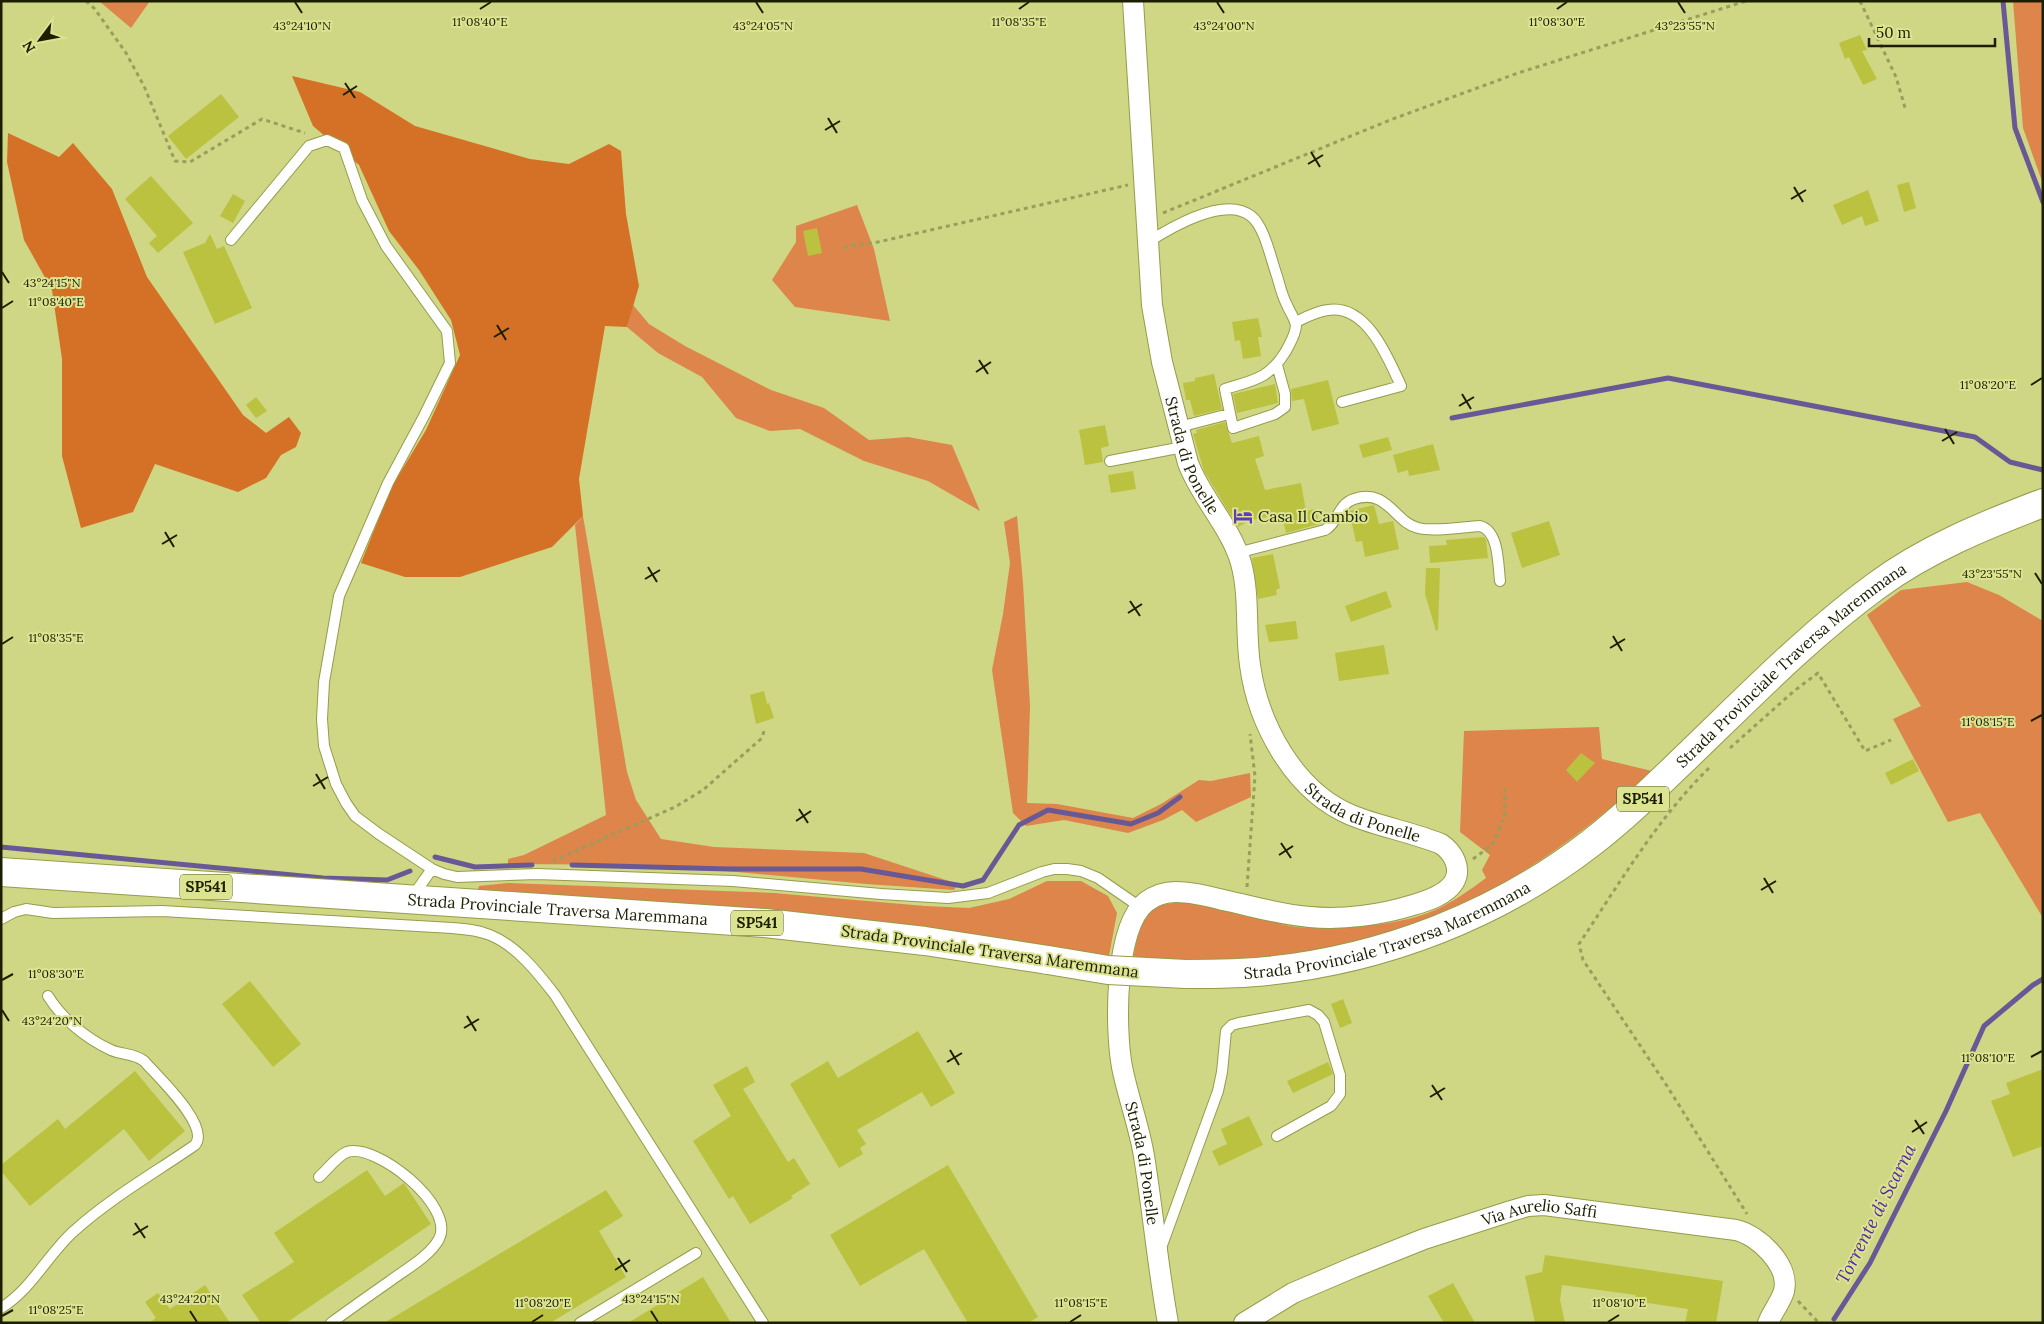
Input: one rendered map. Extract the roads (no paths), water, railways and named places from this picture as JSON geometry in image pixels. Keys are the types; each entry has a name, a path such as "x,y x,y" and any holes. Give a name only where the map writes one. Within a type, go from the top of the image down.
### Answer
{"main road":[{"name":"Strada Provinciale Traversa Maremmana","path":"1,872 410,900 465,890 925,941 1108,970 1186,974 1266,971 1337,960 1429,934 1504,899 1558,867 1635,806 1791,658 1878,585 1914,562 1955,540 2043,503"}],"street":[{"name":"Strada di Ponelle","path":"1133,1 1147,243 1155,328 1184,447 1194,478 1237,553 1246,587 1249,654 1252,676 1267,727 1279,748 1309,786 1328,803 1356,817 1441,844 1450,851 1456,867 1455,880 1446,890 1430,899 1402,908 1356,916 1316,918 1298,916 1202,895 1175,892 1157,896 1140,908 1131,921 1123,954 1119,998 1119,1036 1124,1079 1144,1154 1168,1323"},
{"name":"Via Aurelio Saffi","path":"1244,1323 1293,1293 1396,1249 1528,1206 1550,1206 1736,1230 1752,1236 1767,1249 1780,1267 1784,1278 1784,1290 1768,1323"}],"lane":[{"path":"231,240 308,146 327,140 344,148 362,200 386,246 447,332 450,363 388,483 339,596 324,682 322,719 324,746 329,766 341,796 350,810 361,821 432,869 444,874 465,890 537,874 733,881 948,898 988,893 1047,871 1067,869 1081,871 1098,878 1140,908"},
{"path":"1147,243 1180,222 1195,216 1226,210 1238,211 1252,216 1260,228 1286,302 1296,322 1295,334 1277,365 1260,378 1225,388 1233,428 1283,410 1286,404 1285,394 1277,365"},
{"path":"1296,322 1320,312 1336,309 1359,319 1378,340 1401,386 1342,402"},
{"path":"1179,427 1229,414"},
{"path":"1110,461 1184,447"},
{"path":"1237,553 1325,530 1329,528 1341,508 1349,502 1354,499 1370,498 1386,503 1404,521 1416,528 1480,526 1488,529 1493,540 1500,580"},
{"path":"410,900 432,869"},
{"path":"1,919 14,912 26,909 53,913 162,911 452,928 481,932 502,941 516,951 555,995 763,1323"},
{"path":"1,1308 18,1296 75,1230 95,1213 195,1145 200,1138 190,1113 144,1061 135,1055 116,1052 102,1045 73,1025 58,1010 48,996"},
{"path":"1158,1256 1218,1091 1226,1031 1232,1025 1239,1023 1309,1010 1314,1011 1321,1018 1327,1031 1340,1075 1340,1094 1330,1106 1277,1136"},
{"path":"319,1177 347,1152 358,1151 368,1154 398,1170 420,1188 435,1207 441,1228 438,1240 422,1258 331,1323"},
{"path":"580,1323 696,1253"}],"waterway":[{"name":"Torrente di Scarna","path":"2003,1 2015,128 2043,202"},
{"path":"1452,418 1668,378 1975,437 2010,462 2043,470"},
{"path":"572,865 729,869 861,869 963,886 983,880 1019,825 1048,810 1131,824 1158,813 1180,797"},
{"path":"1,847 323,878 387,880 410,871"},
{"path":"435,857 475,867 532,865"},
{"name":"Torrente di Scarna","path":"1834,1319 1870,1263 1946,1111 1984,1026 2033,985 2043,979"}],"place":[{"name":"Casa Il Cambio","path":"1243,516"}]}
